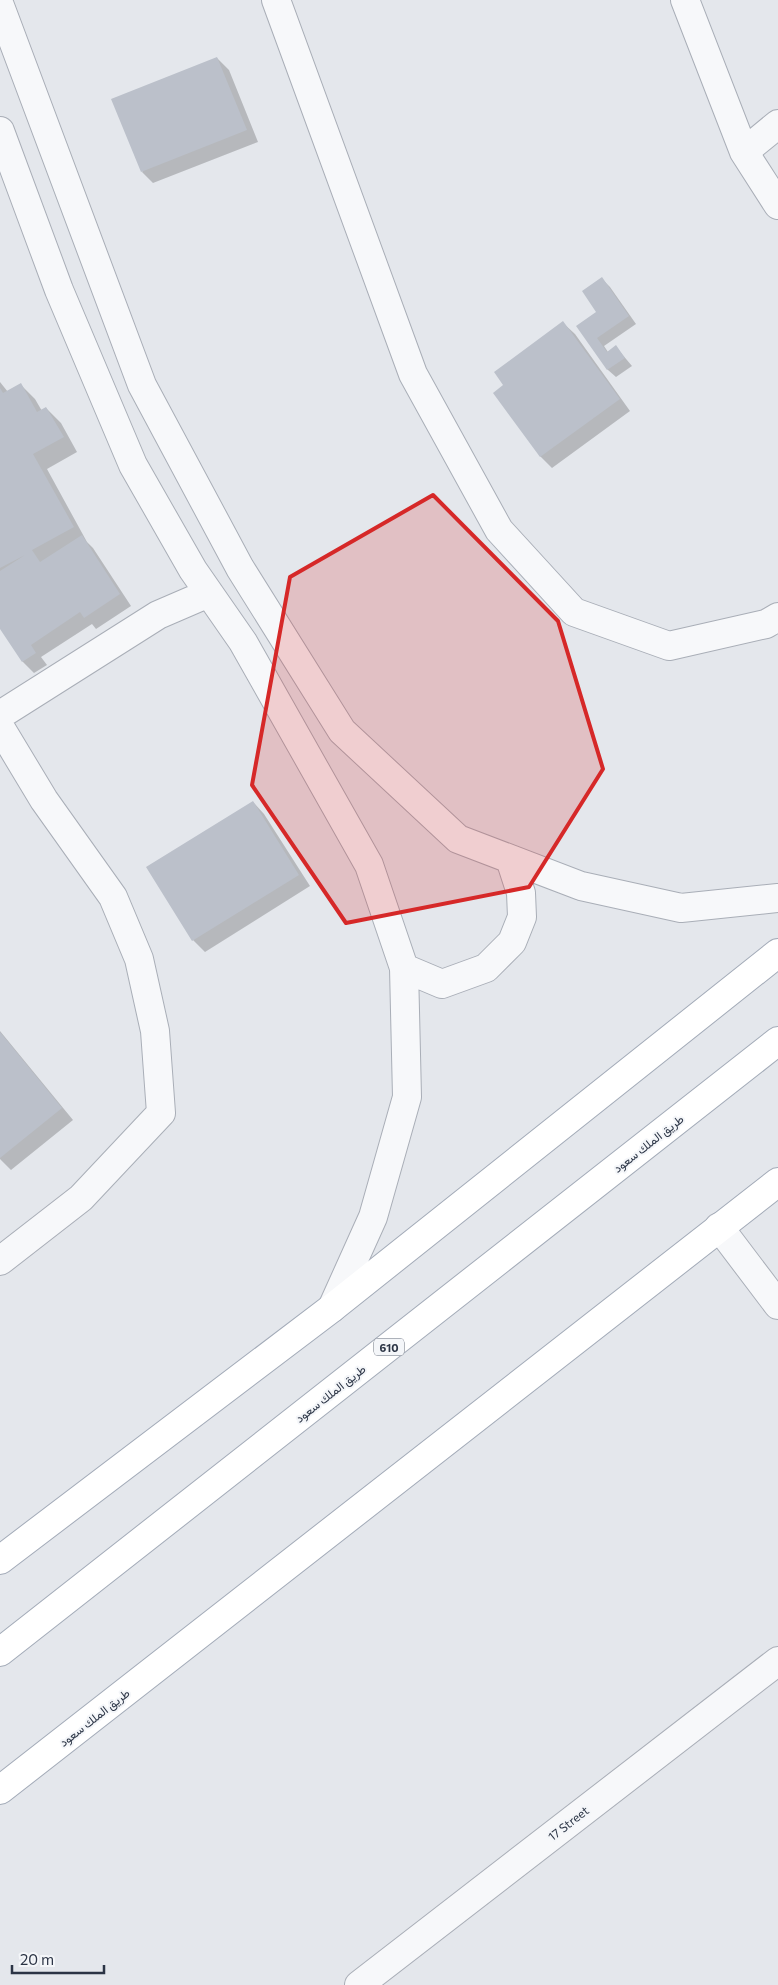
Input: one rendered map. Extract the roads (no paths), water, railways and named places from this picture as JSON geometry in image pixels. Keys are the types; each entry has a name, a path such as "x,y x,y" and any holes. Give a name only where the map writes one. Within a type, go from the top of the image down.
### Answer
{"main road":[{"path":"0,1560 332,1308 778,953"},
{"name":"طريق الملك سعود","path":"0,1652 778,1041"},
{"name":"طريق الملك سعود","path":"0,1790 778,1182"}],"street":[{"path":"276,0 413,374 499,530 574,612 668,646 766,624 778,617"},
{"path":"685,0 744,152 778,205"},
{"path":"0,6 142,385 240,568 342,731 458,839 510,859 581,886 681,908 778,898"},
{"path":"744,152 778,124"},
{"path":"0,131 59,290 133,465 193,570 243,642 303,745 369,865 404,968 407,1097 373,1216 332,1308"},
{"path":"0,715 158,615 209,593"},
{"path":"0,727 44,800 113,897 138,959 155,1031 161,1113 81,1198 0,1260"},
{"path":"404,968 442,984 486,968 493,962 512,942 522,917 521,893 510,859"},
{"path":"719,1227 778,1305"},
{"name":"17 Street","path":"359,1985 778,1661"}]}
